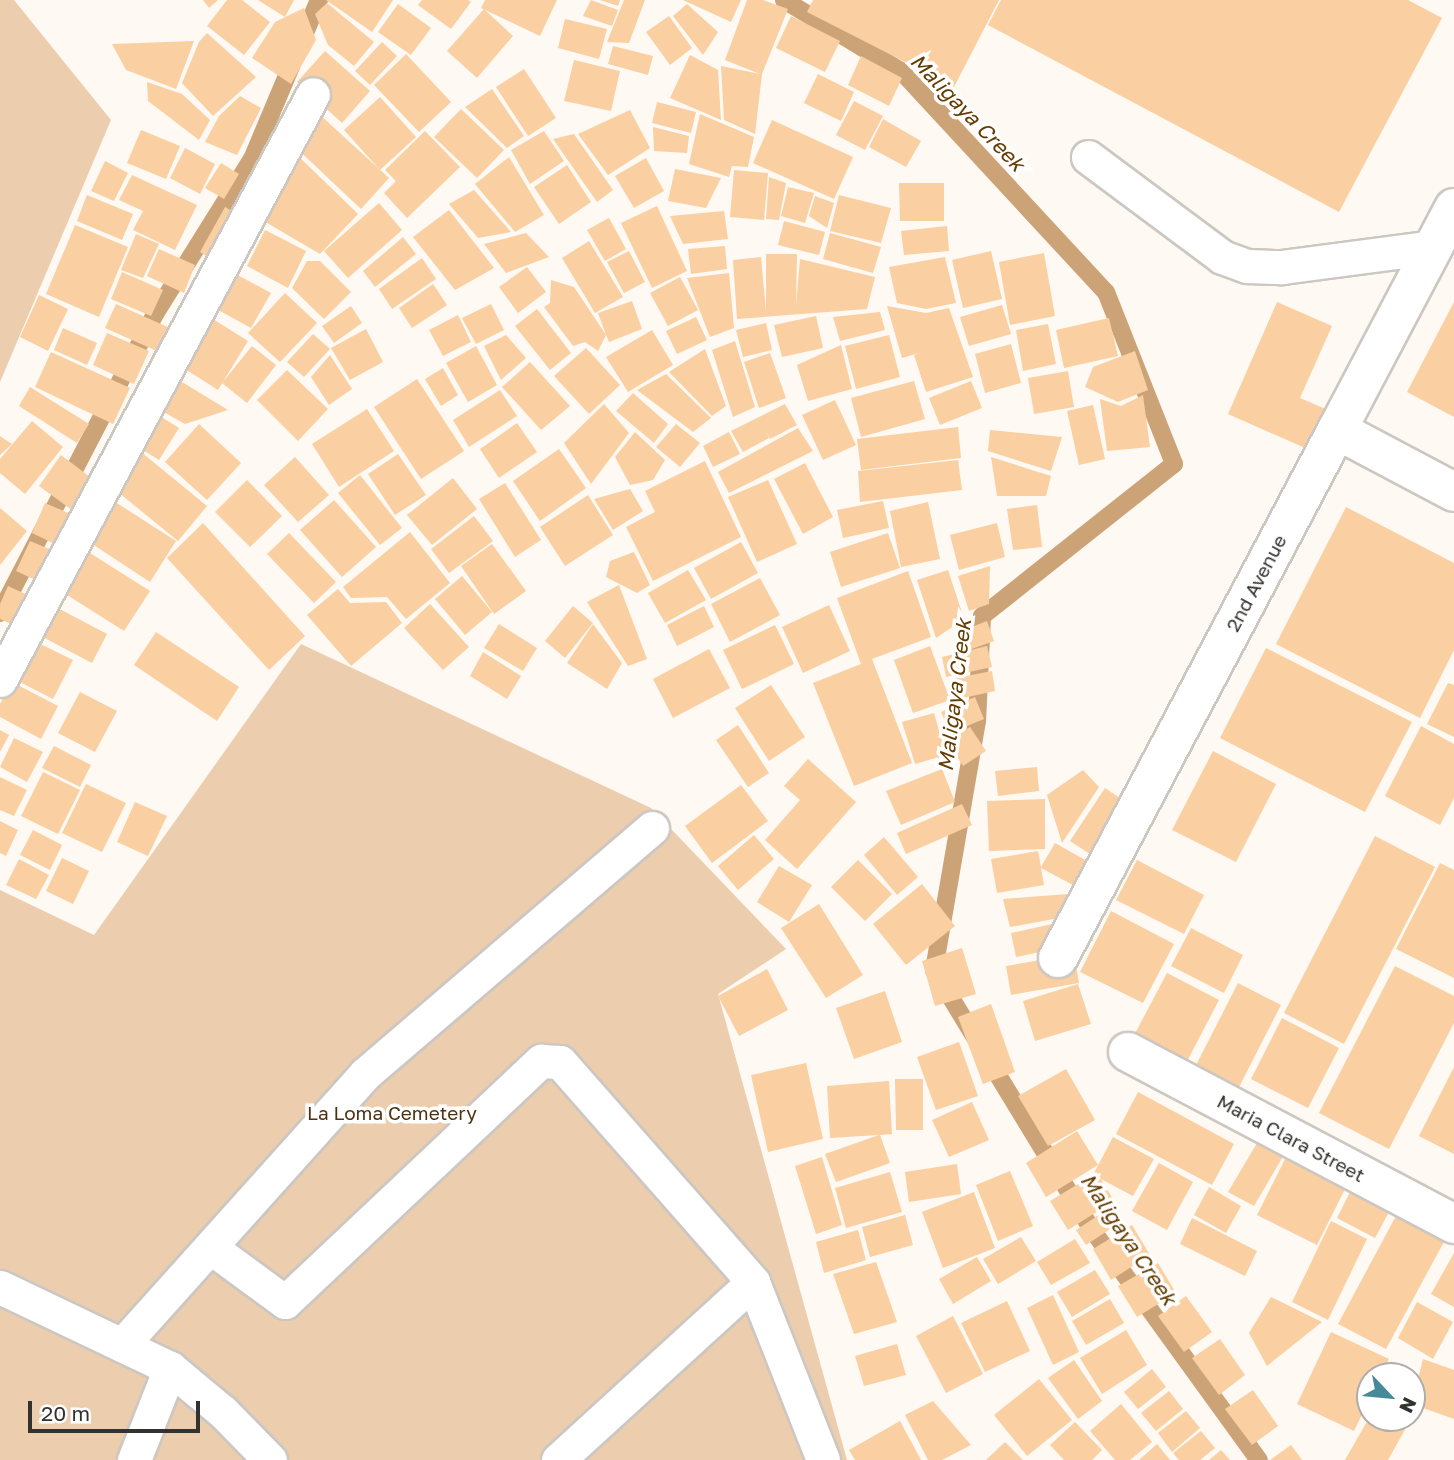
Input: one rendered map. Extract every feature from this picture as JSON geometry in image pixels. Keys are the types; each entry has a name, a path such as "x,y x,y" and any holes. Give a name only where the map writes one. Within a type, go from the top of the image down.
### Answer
{"street":[{"name":"2nd Avenue","path":"1058,958 1454,208"},
{"path":"1337,430 1454,492"},
{"name":"Maria Clara Street","path":"1128,1052 1454,1224"}],"lane":[{"path":"0,680 313,94"},
{"path":"1088,157 1222,257 1247,266 1282,267 1434,247"},
{"path":"122,1345 365,1074 652,828"},
{"path":"210,1247 285,1303 541,1061 560,1062 753,1282 822,1460"},
{"path":"558,1460 753,1282"},
{"path":"0,1287 170,1368 223,1412 270,1460"},
{"path":"134,1460 170,1368"}],"green space":[{"path":"0,0 14,0 111,120 0,382"},
{"name":"La Loma Cemetery","path":"301,644 651,808 786,949 718,994 847,1460 0,1460 0,890 94,935"}],"building":[{"path":"203,0 218,0 209,8"},
{"path":"227,0 242,0 270,22 244,55 207,26"},
{"path":"258,0 294,0 285,17"},
{"path":"326,0 393,0 372,32"},
{"path":"422,0 471,2 451,29 418,5"},
{"path":"485,0 557,0 540,36 481,8"},
{"path":"591,0 618,10 612,26 583,16"},
{"path":"600,0 620,0 618,6"},
{"path":"624,0 645,0 629,43 607,42"},
{"path":"683,0 741,0 731,22"},
{"path":"747,0 763,0 788,9 762,74 755,134 724,120 721,66 760,74 725,60"},
{"path":"813,0 999,0 954,87 807,12"},
{"path":"1001,0 1408,0 1442,18 1339,212 988,25"},
{"path":"327,3 374,42 354,66 328,45 315,14"},
{"path":"398,4 431,28 411,55 378,32"},
{"path":"687,4 718,32 703,55 673,16"},
{"path":"304,8 316,40 291,84 252,58 275,22"},
{"path":"484,9 513,36 477,78 447,51"},
{"path":"669,16 692,48 670,65 646,32"},
{"path":"791,16 840,41 825,72 776,48"},
{"path":"565,19 607,29 599,59 558,48"},
{"path":"207,33 256,77 213,116 182,83 199,42"},
{"path":"194,41 176,89 126,70 112,44"},
{"path":"382,42 397,56 370,85 355,71"},
{"path":"613,46 653,56 648,75 608,64"},
{"path":"325,51 370,91 342,123 297,82"},
{"path":"406,54 451,102 419,132 374,85"},
{"path":"690,55 718,70 721,120 670,98"},
{"path":"861,56 902,78 889,106 848,85"},
{"path":"574,60 620,71 611,111 564,101"},
{"path":"524,69 556,118 528,136 496,87"},
{"path":"818,74 854,92 841,121 804,103"},
{"path":"147,82 182,94 210,120 199,140 148,101"},
{"path":"492,89 524,136 507,148 465,107"},
{"path":"240,96 261,108 237,155 205,142 219,116"},
{"path":"380,97 416,137 380,170 344,130"},
{"path":"854,101 883,116 865,150 836,135"},
{"path":"657,102 696,112 691,133 652,123"},
{"path":"461,109 504,150 477,178 434,137"},
{"path":"630,110 650,148 608,175 578,134"},
{"path":"319,114 389,178 361,209 292,144"},
{"path":"700,114 754,137 748,167 732,166 729,177 689,164"},
{"path":"883,119 921,141 906,167 869,147"},
{"path":"772,120 853,157 834,199 753,163"},
{"path":"653,127 689,136 687,153 654,151"},
{"path":"141,130 180,146 166,179 127,163"},
{"path":"425,131 460,167 407,218 384,193 396,181 385,170"},
{"path":"544,131 564,161 530,184 511,150"},
{"path":"574,134 613,190 597,202 553,139"},
{"path":"185,148 215,164 200,194 170,178"},
{"path":"291,149 358,214 320,254 252,214"},
{"path":"509,157 544,215 515,232 475,184"},
{"path":"646,158 664,191 634,208 615,176"},
{"path":"105,161 128,173 114,201 91,191"},
{"path":"221,163 239,174 224,199 205,188"},
{"path":"567,165 591,202 559,224 534,187"},
{"path":"675,169 721,178 706,208 668,201"},
{"path":"734,170 768,173 764,220 730,217"},
{"path":"132,175 197,205 175,250 133,230 143,211 119,200"},
{"path":"769,177 786,183 779,220 766,219"},
{"path":"899,183 944,183 944,221 900,221"},
{"path":"788,187 814,193 805,223 781,216"},
{"path":"474,190 511,232 478,238 449,204"},
{"path":"87,195 133,214 122,240 77,221"},
{"path":"839,195 891,208 881,243 830,231"},
{"path":"815,196 834,203 827,228 809,216"},
{"path":"379,203 402,230 348,278 324,251"},
{"path":"657,206 687,271 652,288 621,223"},
{"path":"225,207 242,217 216,262 200,252"},
{"path":"449,210 494,268 455,290 413,237"},
{"path":"724,211 728,239 683,244 670,216"},
{"path":"609,218 626,249 605,261 587,230"},
{"path":"784,221 825,232 819,255 778,245"},
{"path":"75,225 128,247 99,317 46,294"},
{"path":"947,226 949,251 904,255 901,231"},
{"path":"265,230 306,251 288,288 247,266"},
{"path":"526,233 549,257 506,273 484,244"},
{"path":"830,233 881,247 873,273 823,259"},
{"path":"136,234 159,244 143,278 121,270"},
{"path":"403,237 416,254 375,287 363,271"},
{"path":"589,241 623,297 595,313 562,258"},
{"path":"725,246 727,269 691,274 688,249"},
{"path":"159,249 195,265 184,293 147,276"},
{"path":"629,251 645,282 624,293 607,262"},
{"path":"991,251 1002,299 963,308 952,260"},
{"path":"1044,253 1055,316 1010,325 999,262"},
{"path":"766,254 797,254 796,305 800,259 875,277 867,309 737,319 733,260 761,257 766,311"},
{"path":"945,257 956,303 926,309 897,303 889,267"},
{"path":"422,258 436,279 392,309 379,289"},
{"path":"307,261 320,261 351,292 324,319 292,288"},
{"path":"221,266 271,293 251,328 202,301"},
{"path":"527,267 546,292 518,313 499,287"},
{"path":"122,272 163,290 151,316 111,299"},
{"path":"729,273 734,328 710,337 687,278"},
{"path":"680,277 698,310 668,326 650,293"},
{"path":"551,280 574,287 606,335 598,351 585,342 573,346 544,307 550,303"},
{"path":"433,284 447,305 412,328 399,308"},
{"path":"285,293 317,323 280,362 248,333"},
{"path":"39,295 68,309 48,351 20,337"},
{"path":"632,301 642,329 609,342 598,313"},
{"path":"1277,302 1332,326 1300,398 1330,411 1312,451 1228,414"},
{"path":"1454,302 1454,417 1407,392"},
{"path":"116,304 170,328 159,352 105,328"},
{"path":"491,304 504,330 476,344 462,318"},
{"path":"1002,305 1011,334 969,346 960,317"},
{"path":"351,306 362,323 334,343 322,326"},
{"path":"887,306 926,313 949,308 973,377 926,392 914,355 922,352 902,358"},
{"path":"537,309 571,353 550,370 515,326"},
{"path":"200,311 248,341 218,390 171,360"},
{"path":"880,312 885,330 840,341 833,317"},
{"path":"458,315 471,342 443,356 429,330"},
{"path":"816,316 823,348 782,357 774,325"},
{"path":"696,317 707,340 677,354 666,331"},
{"path":"1109,318 1118,356 1064,368 1056,330"},
{"path":"766,323 772,350 743,357 736,330"},
{"path":"1048,324 1056,364 1023,371 1016,330"},
{"path":"63,328 97,343 87,365 54,350"},
{"path":"366,329 383,362 350,380 331,348"},
{"path":"652,330 673,365 628,392 606,357"},
{"path":"107,333 149,351 134,384 93,365"},
{"path":"313,334 330,349 304,377 287,362"},
{"path":"506,335 526,358 501,380 484,346"},
{"path":"889,335 900,377 856,389 845,346"},
{"path":"735,341 755,407 733,417 712,350"},
{"path":"1011,344 1021,383 985,393 975,354"},
{"path":"841,345 852,389 808,401 797,365"},
{"path":"252,346 276,365 247,403 222,383"},
{"path":"476,346 497,385 468,402 446,363"},
{"path":"586,348 620,385 589,414 554,376"},
{"path":"705,349 726,406 712,416 669,372"},
{"path":"1135,351 1148,390 1118,402 1085,387 1093,367"},
{"path":"51,352 130,388 113,424 35,387"},
{"path":"770,353 786,398 759,408 744,362"},
{"path":"330,355 352,389 329,405 311,377"},
{"path":"530,362 570,406 541,430 502,387"},
{"path":"443,368 458,395 441,406 425,379"},
{"path":"287,370 328,409 298,441 257,400"},
{"path":"164,371 228,410 185,424 146,402"},
{"path":"1068,371 1074,407 1034,414 1028,378"},
{"path":"666,374 711,418 693,432 637,390"},
{"path":"417,379 464,451 421,479 374,407"},
{"path":"914,381 925,419 861,437 851,398"},
{"path":"971,381 982,408 940,425 929,398"},
{"path":"30,387 89,424 77,443 19,406"},
{"path":"500,390 517,416 469,447 453,420"},
{"path":"633,393 668,424 654,443 616,411"},
{"path":"1143,395 1150,447 1107,451 1100,399 1121,406"},
{"path":"835,400 856,445 823,460 802,415"},
{"path":"604,404 629,433 591,484 564,443"},
{"path":"785,404 797,425 770,439 766,431 769,438 743,452 731,431"},
{"path":"1093,405 1105,459 1079,465 1067,411"},
{"path":"147,408 179,428 159,460 127,440"},
{"path":"367,409 394,451 339,487 312,444"},
{"path":"32,421 63,447 25,494 0,473 0,459"},
{"path":"517,423 537,452 499,478 480,449"},
{"path":"199,424 241,463 207,500 165,462"},
{"path":"676,424 700,443 680,467 656,447"},
{"path":"958,427 961,458 861,470 857,439"},
{"path":"798,428 813,451 729,493 718,472"},
{"path":"990,430 1062,437 1051,471 988,451"},
{"path":"635,432 665,460 653,480 630,485 615,457"},
{"path":"729,432 740,454 713,467 703,446"},
{"path":"0,436 12,444 0,455"},
{"path":"559,449 586,488 540,521 513,481"},
{"path":"141,452 207,506 178,541 113,488"},
{"path":"398,454 426,495 395,515 368,474"},
{"path":"61,455 94,480 72,510 39,486"},
{"path":"295,457 329,495 298,522 264,485"},
{"path":"991,457 1051,476 1046,496 997,496"},
{"path":"958,460 962,490 860,502 858,471"},
{"path":"705,461 741,537 653,581 626,527 655,512 645,491"},
{"path":"805,463 833,517 803,534 774,479"},
{"path":"360,475 402,528 380,545 338,493"},
{"path":"453,478 477,509 432,545 407,515"},
{"path":"247,480 282,516 250,547 215,512"},
{"path":"768,480 797,544 757,562 728,497"},
{"path":"505,483 541,540 515,557 479,499"},
{"path":"630,489 643,511 613,530 594,499"},
{"path":"588,495 613,535 565,566 540,527"},
{"path":"109,498 176,541 150,582 83,538"},
{"path":"334,500 376,547 342,577 300,530"},
{"path":"883,501 889,528 843,538 837,510"},
{"path":"928,502 940,559 901,567 890,511"},
{"path":"45,503 73,515 59,546 32,533"},
{"path":"1037,505 1042,547 1013,550 1007,509"},
{"path":"1346,507 1454,563 1454,650 1420,718 1276,644"},
{"path":"0,508 27,531 0,565"},
{"path":"474,516 493,541 449,573 431,549"},
{"path":"203,523 305,636 269,670 167,558"},
{"path":"997,523 1005,557 959,570 950,535"},
{"path":"410,532 450,583 406,619 387,597 351,598 343,587"},
{"path":"289,533 336,582 314,603 267,554"},
{"path":"888,533 900,568 841,587 830,552"},
{"path":"30,541 59,553 44,584 16,571"},
{"path":"741,542 758,573 711,599 694,568"},
{"path":"492,544 526,591 494,614 461,566"},
{"path":"82,548 150,591 124,631 56,588"},
{"path":"634,552 650,585 637,593 606,577 610,561"},
{"path":"990,566 989,604 969,611 958,576"},
{"path":"688,570 706,600 665,623 648,593"},
{"path":"948,570 964,619 936,638 917,580"},
{"path":"908,571 931,637 872,659 912,763 854,786 813,683 861,664 837,598"},
{"path":"462,576 492,612 465,635 435,599"},
{"path":"760,578 780,615 730,642 711,604"},
{"path":"619,585 647,659 628,666 587,602"},
{"path":"8,586 36,599 22,629 0,619 0,604"},
{"path":"338,589 350,603 386,602 402,623 351,666 307,615"},
{"path":"430,604 469,647 443,670 404,628"},
{"path":"52,605 107,634 92,663 37,634"},
{"path":"829,605 850,651 803,673 782,627"},
{"path":"573,606 593,623 565,658 545,641"},
{"path":"704,606 714,627 677,646 667,625"},
{"path":"987,621 994,641 969,650 956,633"},
{"path":"499,624 537,648 523,671 484,648"},
{"path":"593,624 622,663 607,689 567,663"},
{"path":"775,625 794,664 742,689 723,650"},
{"path":"156,632 239,687 217,721 134,665"},
{"path":"32,640 73,660 53,699 12,678"},
{"path":"930,646 950,700 913,713 894,660"},
{"path":"987,646 992,667 946,677 942,657"},
{"path":"1266,648 1412,722 1365,812 1220,738"},
{"path":"709,649 730,688 673,718 653,679"},
{"path":"483,652 521,676 507,699 470,676"},
{"path":"992,671 995,691 954,700 951,679"},
{"path":"12,682 58,706 41,739 0,717 0,704"},
{"path":"1448,683 1454,685 1454,737 1427,724"},
{"path":"771,685 805,737 769,761 735,708"},
{"path":"80,692 117,711 95,752 58,733"},
{"path":"975,697 984,719 950,733 941,712"},
{"path":"934,713 946,755 915,764 902,722"},
{"path":"738,725 769,773 748,787 716,740"},
{"path":"1421,726 1454,744 1454,798 1440,825 1385,796"},
{"path":"970,727 986,751 963,766 947,742"},
{"path":"0,730 9,735 0,752"},
{"path":"14,738 43,752 27,782 0,767"},
{"path":"54,746 91,765 80,787 42,768"},
{"path":"1213,751 1276,784 1236,862 1172,830"},
{"path":"808,759 856,802 797,869 765,840 800,800 784,786"},
{"path":"1037,767 1039,791 998,796 995,771"},
{"path":"942,769 955,802 901,825 886,791"},
{"path":"1083,770 1099,787 1062,843 1047,795"},
{"path":"43,772 80,790 58,834 21,816"},
{"path":"0,777 27,790 14,816 0,810"},
{"path":"86,784 126,803 102,852 62,833"},
{"path":"741,785 768,821 712,863 685,826"},
{"path":"1105,788 1130,805 1096,858 1070,841"},
{"path":"1045,799 1045,849 989,851 987,801"},
{"path":"135,802 167,816 148,856 117,842"},
{"path":"962,804 972,825 906,854 897,833"},
{"path":"0,821 18,830 6,856 0,853"},
{"path":"33,830 62,845 50,870 20,855"},
{"path":"754,835 774,859 738,890 718,866"},
{"path":"1375,836 1435,867 1344,1044 1284,1013"},
{"path":"884,837 918,877 897,895 864,855"},
{"path":"1055,843 1087,861 1073,885 1041,868 1044,885 997,893 991,859 1038,851 1041,867"},
{"path":"62,858 89,871 73,904 46,891"},
{"path":"19,859 49,875 36,899 6,885"},
{"path":"858,860 892,894 865,921 831,887"},
{"path":"1137,860 1204,895 1184,934 1116,900"},
{"path":"1440,863 1454,870 1454,978 1396,949"},
{"path":"779,866 812,885 789,922 757,902"},
{"path":"922,884 955,926 906,965 873,924"},
{"path":"1081,893 1070,916 1010,927 1003,899"},
{"path":"819,904 863,975 826,998 781,928"},
{"path":"1111,911 1174,944 1143,1003 1080,972"},
{"path":"1088,916 1093,941 1016,957 1011,933"},
{"path":"1191,928 1243,955 1224,993 1171,966"},
{"path":"962,948 976,994 935,1006 922,961"},
{"path":"1074,954 1079,983 1011,995 1006,966"},
{"path":"1395,966 1454,996 1454,1023 1389,1149 1319,1113"},
{"path":"767,969 788,1010 739,1036 718,996"},
{"path":"1167,973 1219,1000 1182,1071 1130,1043"},
{"path":"1238,983 1281,1005 1236,1093 1193,1071"},
{"path":"1078,984 1091,1024 1035,1041 1023,1001"},
{"path":"885,991 902,1042 854,1059 836,1008"},
{"path":"991,1004 1015,1072 983,1084 958,1017"},
{"path":"1282,1018 1339,1048 1308,1108 1251,1079"},
{"path":"959,1042 978,1096 936,1110 917,1057"},
{"path":"806,1063 823,1139 768,1152 751,1075"},
{"path":"1454,1067 1454,1154 1419,1136"},
{"path":"1066,1069 1095,1120 1048,1146 1018,1096"},
{"path":"895,1079 923,1079 923,1130 896,1130"},
{"path":"889,1081 892,1134 880,1135 890,1163 836,1182 825,1154 879,1135 830,1138 827,1086"},
{"path":"1138,1092 1234,1144 1212,1185 1116,1134"},
{"path":"972,1102 989,1140 949,1157 932,1120"},
{"path":"1077,1131 1098,1165 1046,1197 1026,1163"},
{"path":"1113,1137 1154,1159 1133,1196 1101,1179 1114,1201 1068,1230 1050,1201 1093,1175"},
{"path":"1260,1138 1285,1153 1254,1206 1228,1192"},
{"path":"1293,1143 1353,1173 1317,1245 1257,1215"},
{"path":"822,1157 842,1225 816,1234 795,1166"},
{"path":"1159,1163 1193,1182 1167,1230 1132,1211"},
{"path":"957,1164 961,1194 909,1202 905,1172"},
{"path":"1010,1171 1033,1226 998,1241 976,1185"},
{"path":"890,1172 902,1212 846,1228 835,1188"},
{"path":"1357,1178 1396,1199 1375,1238 1337,1218"},
{"path":"1209,1187 1241,1206 1226,1233 1194,1215"},
{"path":"974,1192 995,1248 943,1268 922,1212"},
{"path":"1404,1201 1452,1227 1386,1349 1338,1324"},
{"path":"1114,1205 1124,1220 1086,1245 1076,1230"},
{"path":"905,1215 913,1245 870,1257 862,1227"},
{"path":"1192,1218 1257,1251 1245,1276 1180,1244"},
{"path":"1331,1221 1367,1239 1328,1320 1292,1302"},
{"path":"1132,1225 1150,1255 1111,1280 1093,1249"},
{"path":"858,1230 866,1260 824,1273 816,1242"},
{"path":"1021,1237 1036,1261 998,1284 983,1259"},
{"path":"1075,1239 1090,1263 1051,1285 1037,1262"},
{"path":"1454,1253 1454,1307 1431,1294"},
{"path":"977,1257 991,1281 953,1304 939,1279"},
{"path":"876,1262 897,1322 854,1334 833,1274"},
{"path":"1158,1263 1176,1293 1137,1317 1118,1286"},
{"path":"1095,1270 1110,1294 1072,1317 1057,1292"},
{"path":"1053,1295 1079,1352 1053,1365 1027,1308"},
{"path":"1186,1296 1212,1332 1184,1352 1158,1316"},
{"path":"1271,1297 1322,1322 1267,1366 1249,1333"},
{"path":"1110,1299 1124,1323 1086,1345 1072,1321"},
{"path":"1007,1301 1030,1351 985,1372 961,1323"},
{"path":"1417,1302 1453,1322 1433,1359 1398,1338"},
{"path":"953,1316 983,1374 946,1393 916,1336"},
{"path":"1126,1330 1147,1365 1102,1394 1080,1358"},
{"path":"1331,1332 1389,1359 1388,1362 1356,1362 1354,1431 1297,1404"},
{"path":"1220,1339 1245,1375 1219,1395 1192,1358"},
{"path":"897,1344 906,1375 864,1386 855,1356"},
{"path":"1423,1359 1454,1370 1454,1419 1426,1409 1426,1362 1422,1362"},
{"path":"1074,1360 1102,1401 1078,1419 1048,1378"},
{"path":"1152,1369 1166,1387 1138,1409 1124,1392"},
{"path":"1039,1379 1072,1420 1027,1456 994,1415"},
{"path":"1253,1390 1278,1426 1252,1445 1225,1409"},
{"path":"1169,1391 1183,1409 1156,1431 1141,1413"},
{"path":"933,1401 971,1445 942,1460 928,1460 905,1415"},
{"path":"1121,1404 1152,1442 1130,1460 1115,1460 1090,1431"},
{"path":"1186,1411 1200,1428 1172,1452 1158,1433"},
{"path":"900,1421 921,1460 855,1460 849,1450"},
{"path":"1075,1422 1102,1450 1092,1460 1064,1460 1050,1445"},
{"path":"1201,1431 1215,1448 1200,1460 1179,1460 1173,1453"},
{"path":"1361,1432 1404,1432 1388,1460 1345,1460"},
{"path":"1005,1442 1023,1460 986,1460"},
{"path":"1157,1444 1170,1460 1139,1460"},
{"path":"1291,1445 1302,1460 1270,1460"},
{"path":"1221,1450 1230,1460 1209,1460"}],"waterway":[{"path":"0,613 155,314 252,159 319,0"},
{"name":"Maligaya Creek","path":"784,0 901,71 1106,292 1174,464 982,616 977,721 934,970 1093,1231 1259,1460"}]}
